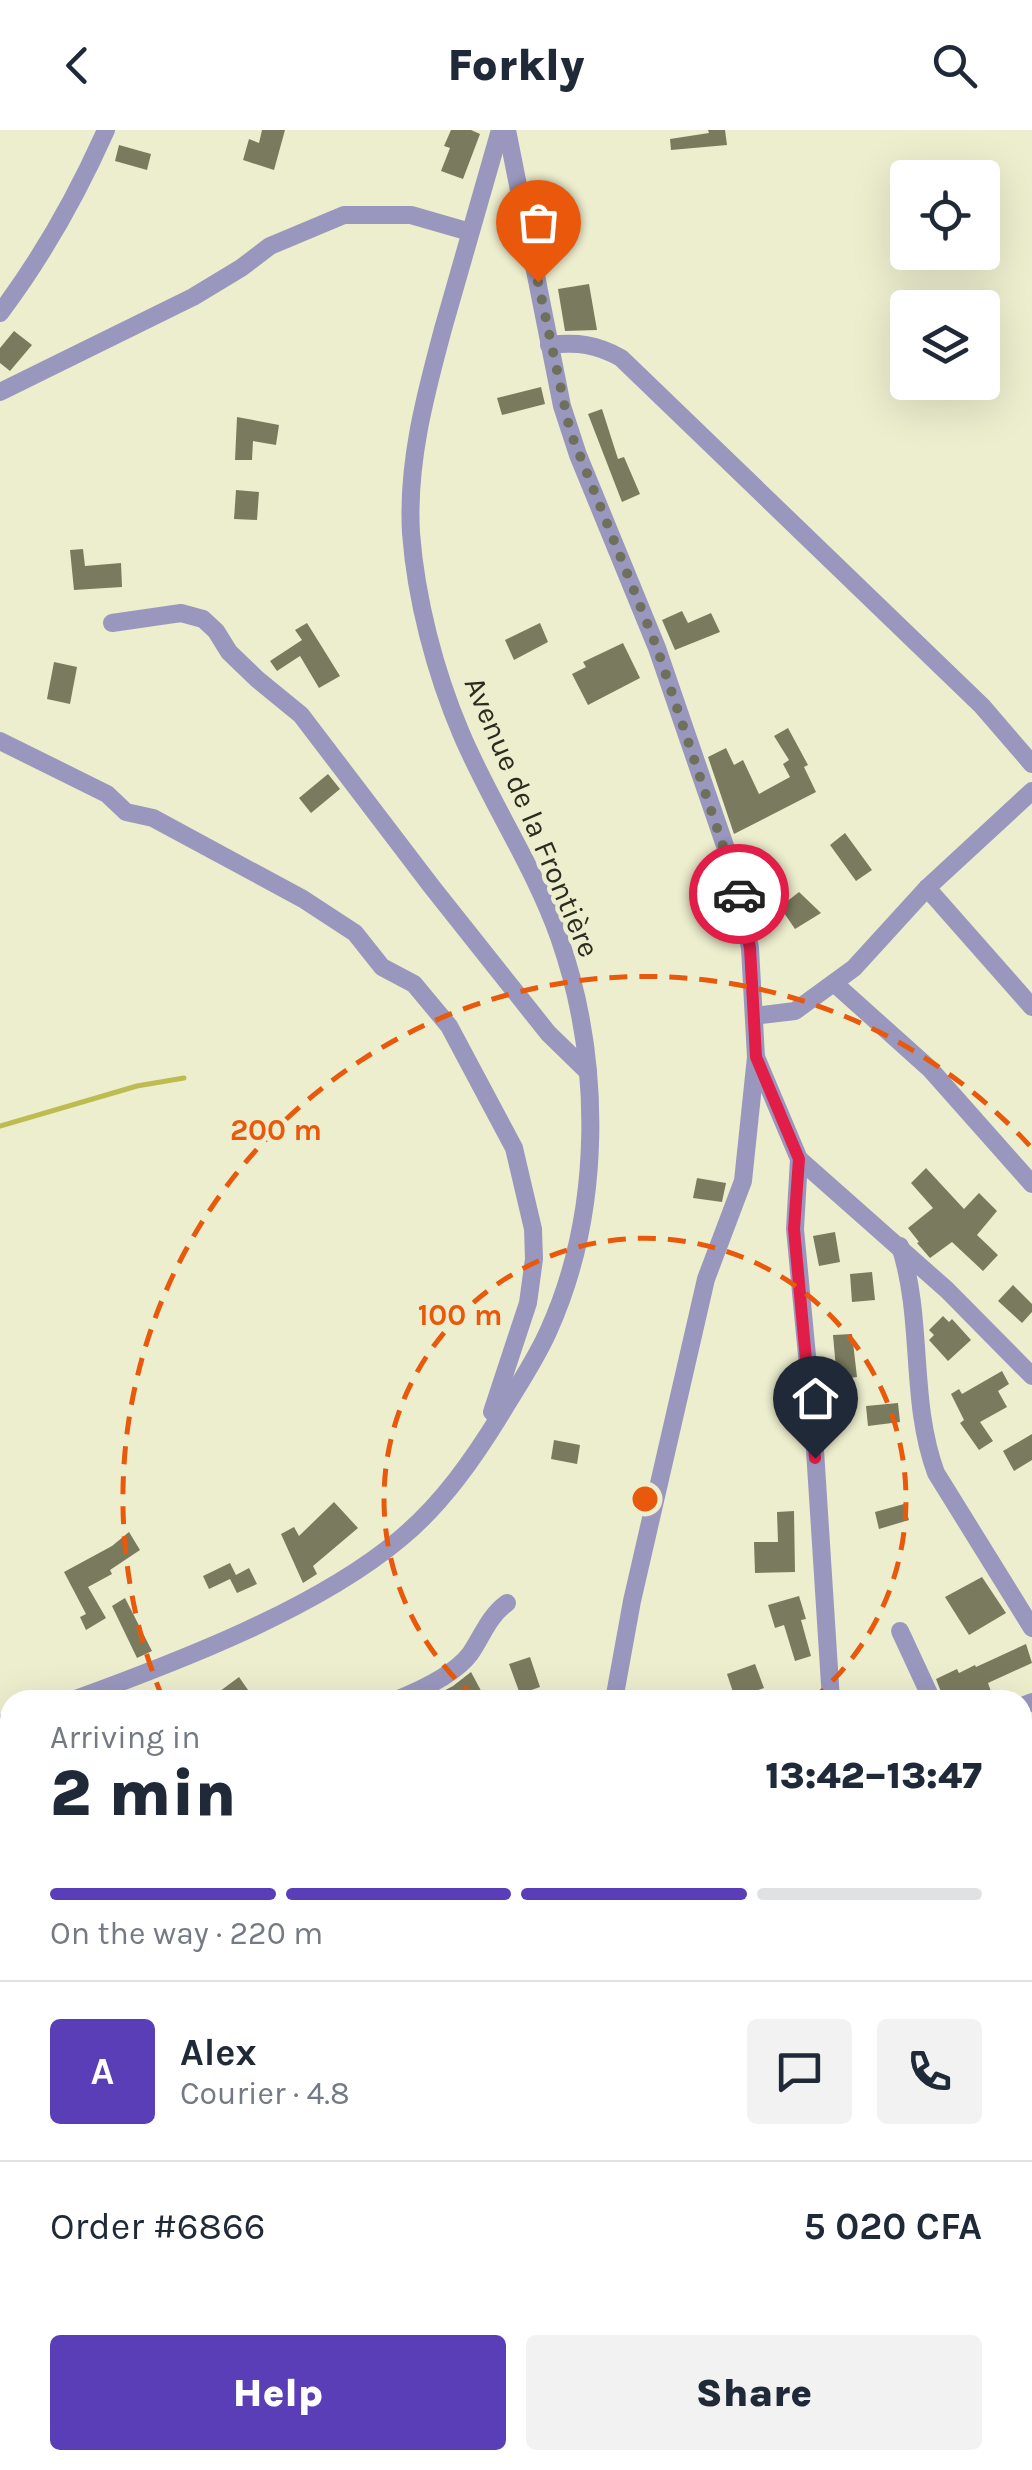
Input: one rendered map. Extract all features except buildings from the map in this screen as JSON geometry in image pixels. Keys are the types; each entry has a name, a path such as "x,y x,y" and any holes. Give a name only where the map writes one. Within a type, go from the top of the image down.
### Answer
{"street":[{"path":"0,313 43,251 82,183 106,130"},
{"path":"504,130 562,406 578,455 657,648 733,869 750,948 756,1057 743,1181 706,1279 632,1601 616,1690"},
{"name":"Avenue de la Frontière","path":"98,1690 236,1635 358,1570 403,1537 476,1455 548,1334 573,1265 588,1156 588,1072 583,1018 557,932 461,732 440,673 420,596 412,536 410,497 422,408 470,232 504,130"},
{"path":"0,392 193,297 270,246 344,215 411,215 470,232"},
{"path":"550,344 582,342 600,346 621,358 969,693 1032,764"},
{"path":"112,623 181,613 203,619 216,631 257,679 301,715 548,1033 588,1072"},
{"path":"0,741 106,794 126,812 153,818 302,899 355,933 382,967 414,984 454,1034 514,1148 533,1229 528,1303 506,1378 476,1455"},
{"path":"754,1016 795,1010 834,983 866,957 927,888 1032,791"},
{"path":"927,888 1032,1006"},
{"path":"834,983 930,1069 1032,1184"},
{"path":"756,1057 799,1159 900,1246 1032,1376"},
{"path":"799,1159 794,1229 813,1419 830,1690"},
{"path":"900,1246 914,1297 920,1411 930,1457 936,1474 1032,1628"},
{"path":"415,1690 452,1670 469,1655 488,1621 508,1603"},
{"path":"900,1630 927,1690"}],"waterway":[{"path":"0,1126 137,1086 184,1078"}],"way so far":[{"path":"538,282 570,431 657,648 739,894"}],"route":[{"path":"739,894 750,948 756,1057 799,1159 794,1229 815,1458"}]}
